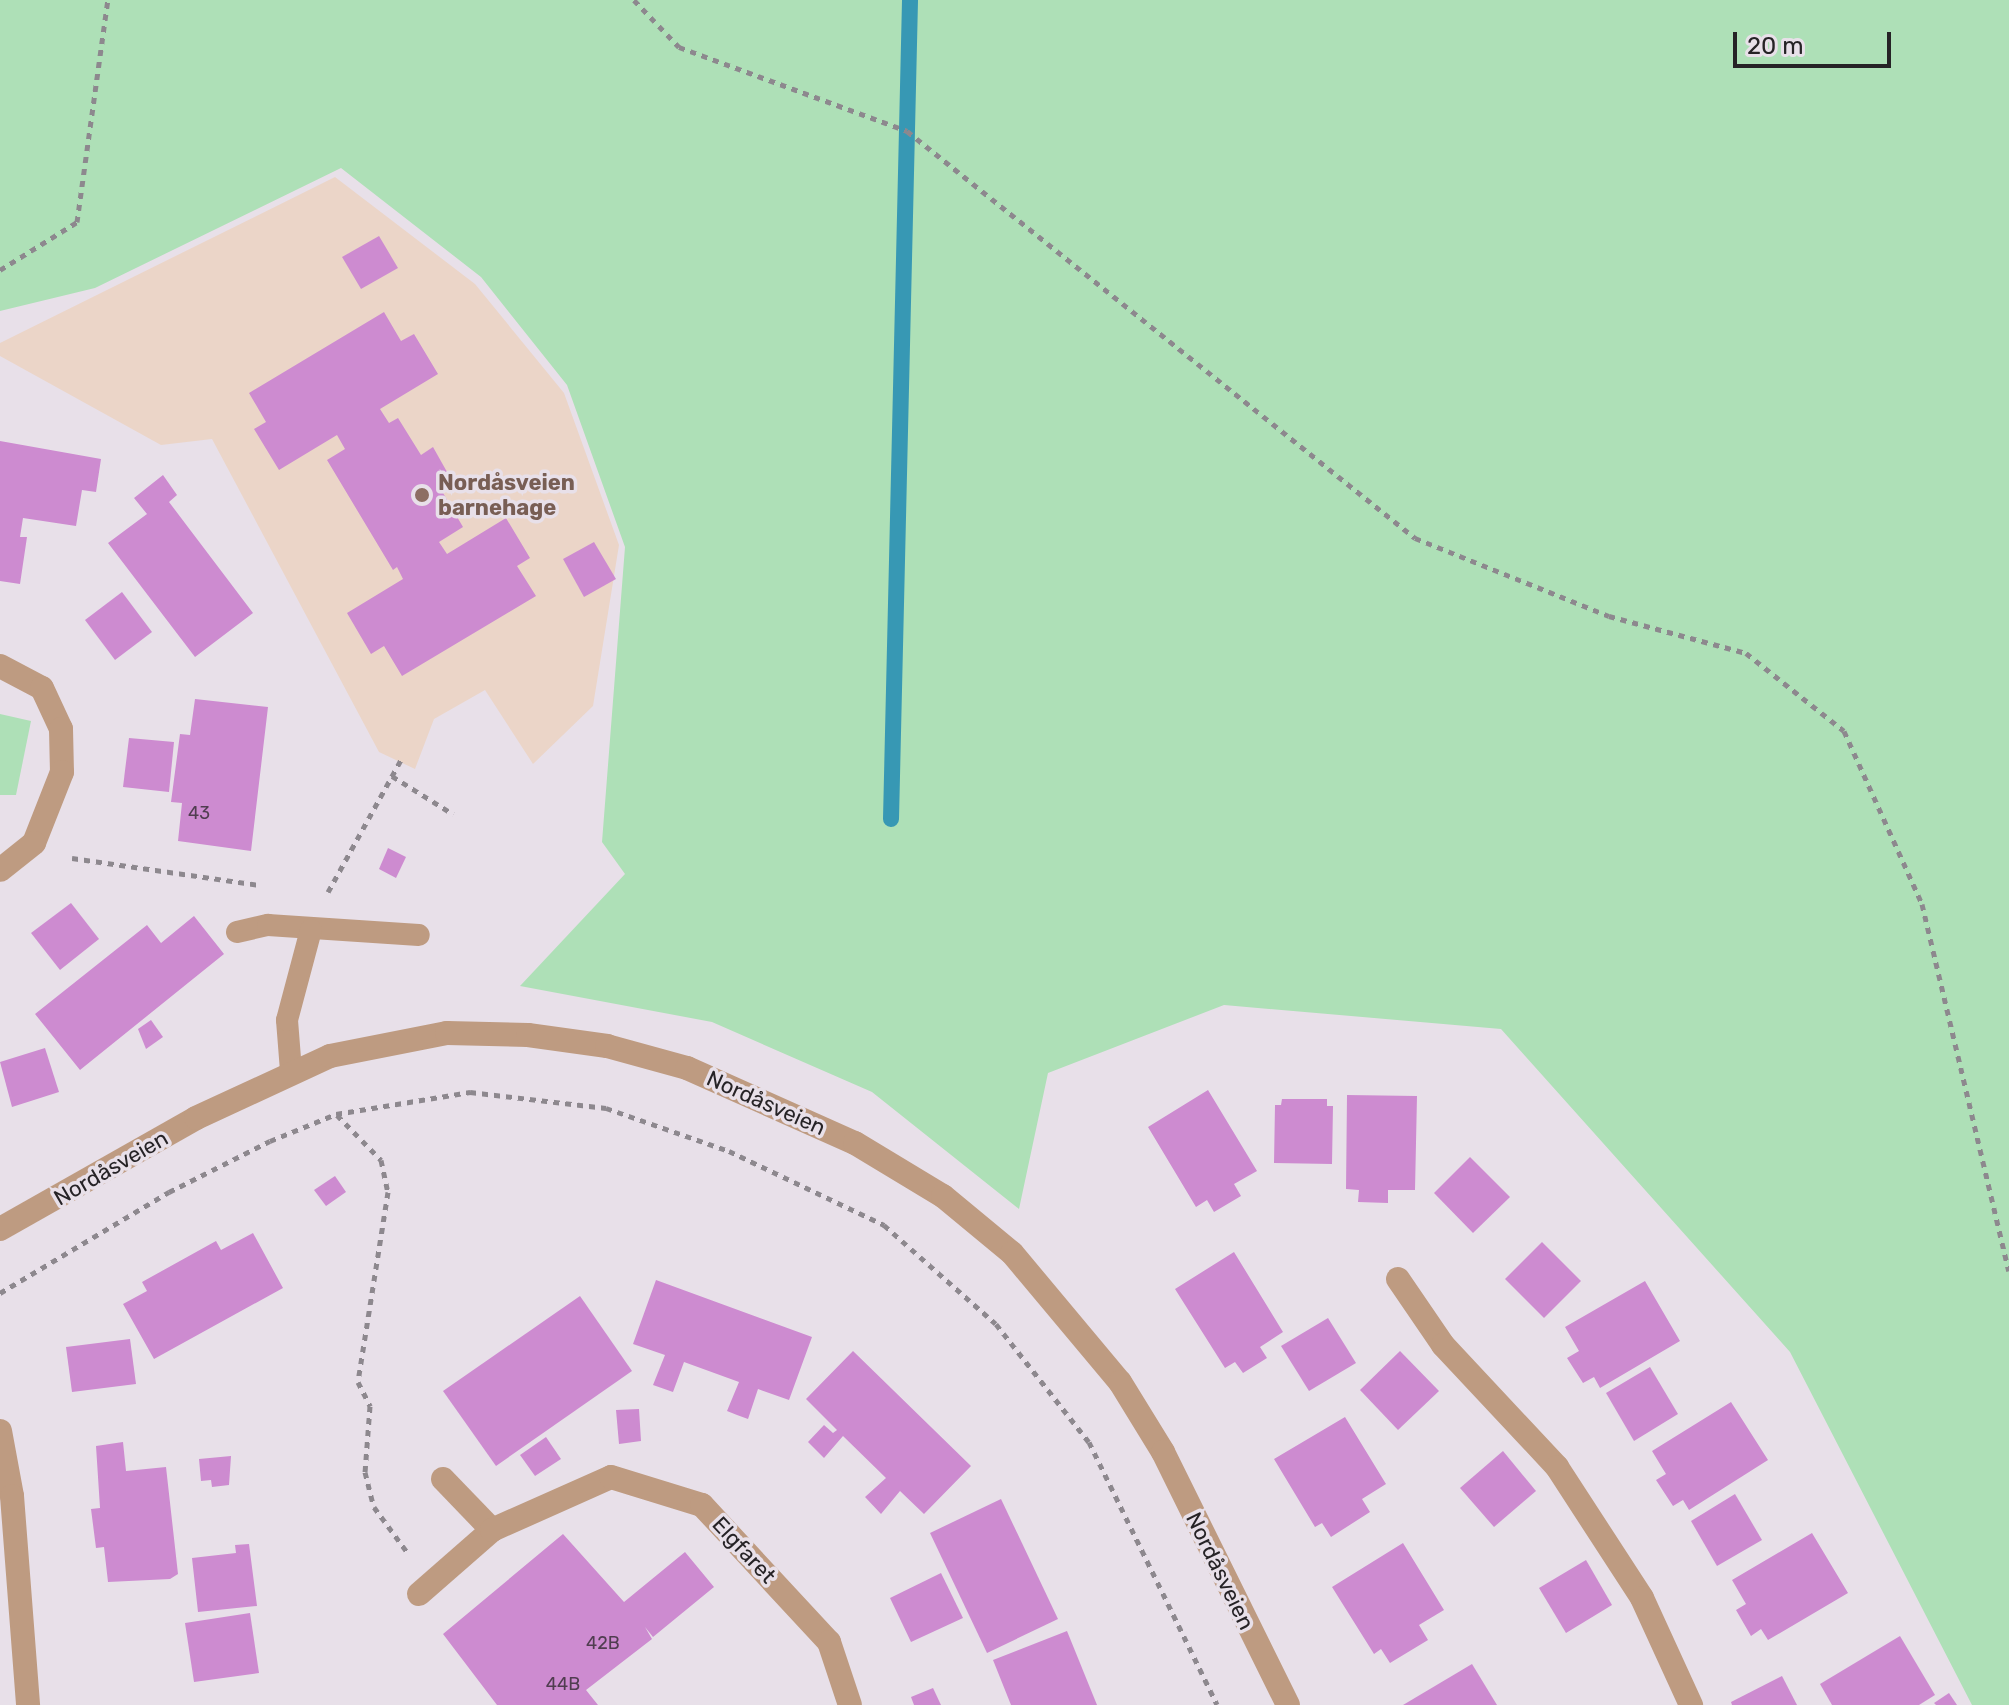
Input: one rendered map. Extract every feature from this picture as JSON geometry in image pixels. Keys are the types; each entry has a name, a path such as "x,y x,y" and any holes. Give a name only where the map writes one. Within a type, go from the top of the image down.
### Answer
{"street":[{"path":"0,666 42,688 61,729 62,772 34,843 0,870"},
{"name":"Nordåsveien","path":"0,1229 196,1118 291,1071 330,1056 447,1033 528,1035 607,1046 687,1068 769,1101 855,1143 943,1196 1012,1253 1120,1382 1163,1452 1288,1705"},
{"path":"1398,1279 1443,1345 1557,1467 1642,1598 1691,1705"},
{"path":"0,1431 12,1496 28,1705"},
{"name":"Elgfaret","path":"419,1594 492,1530 611,1477 702,1505 829,1642 850,1705"},
{"path":"443,1479 492,1530"}],"lane":[{"path":"237,932 268,925 419,935"},
{"path":"291,1071 287,1020 311,930"}],"path":[{"path":"0,270 77,222 108,0"},
{"path":"634,0 679,47 907,131 1415,538 1609,616 1746,653 1844,731 1922,904 2009,1271"},
{"path":"311,930 328,891 401,760"},
{"path":"392,776 453,814"},
{"path":"34,843 58,856 271,886"},
{"path":"315,891 328,891"},
{"path":"0,1293 169,1192 270,1141 336,1114 470,1092 606,1108 729,1151 884,1225 996,1324 1089,1442 1217,1705"},
{"path":"336,1114 381,1160 388,1192 358,1382 370,1406 365,1472 374,1507 408,1553 401,1594 419,1594"}],"shaded area":[{"name":"Nordåsveien barnehage","path":"335,177 475,284 564,393 619,545 593,706 533,764 485,690 434,719 415,769 379,752 212,439 161,445 0,356 0,343"}],"green space":[{"path":"0,0 2009,0 2009,1705 1972,1705 1790,1352 1501,1029 1224,1005 1048,1073 1019,1209 872,1092 712,1022 520,986 625,874 602,842 625,547 567,385 481,277 341,168 95,288 0,311"},
{"path":"0,714 31,721 16,795 0,795"}],"building":[{"path":"379,236 398,268 361,289 342,257"},
{"path":"384,312 401,341 414,334 438,374 380,409 389,423 398,418 421,455 433,447 451,479 439,486 463,527 439,542 447,554 506,518 530,558 517,566 536,596 402,676 384,646 371,654 347,613 403,579 397,567 393,570 327,460 345,449 337,435 279,470 254,429 266,422 249,393"},
{"path":"0,441 101,459 96,492 82,490 76,526 23,518 20,537 27,537 20,584 0,581"},
{"path":"163,475 177,495 169,502 253,613 195,657 108,543 147,514 134,498"},
{"path":"594,542 616,579 584,597 563,559"},
{"path":"122,592 152,632 115,660 85,620"},
{"path":"195,699 268,707 251,851 178,841 182,803 171,802 180,734 190,735"},
{"path":"129,738 174,742 169,792 123,787"},
{"path":"388,848 406,857 396,878 379,869"},
{"path":"71,903 99,939 60,970 31,933"},
{"path":"194,916 224,954 80,1070 35,1014 147,925 161,943"},
{"path":"151,1020 163,1037 146,1049 138,1029"},
{"path":"45,1048 59,1092 12,1107 0,1062"},
{"path":"1208,1090 1257,1171 1234,1184 1241,1196 1214,1212 1207,1200 1196,1207 1148,1127"},
{"path":"1347,1095 1417,1096 1415,1190 1388,1190 1388,1203 1358,1202 1359,1190 1346,1189"},
{"path":"1282,1099 1327,1099 1327,1106 1333,1106 1332,1164 1274,1163 1275,1105 1281,1105"},
{"path":"1470,1157 1510,1197 1473,1233 1434,1193"},
{"path":"335,1176 346,1192 326,1206 314,1190"},
{"path":"253,1233 283,1288 154,1359 123,1304 147,1291 142,1282 216,1241 221,1250"},
{"path":"1542,1242 1581,1281 1544,1318 1505,1279"},
{"path":"1234,1252 1283,1332 1260,1347 1267,1358 1243,1373 1235,1362 1225,1368 1175,1289"},
{"path":"656,1280 812,1337 789,1400 758,1389 748,1419 727,1411 739,1382 684,1362 673,1392 653,1385 665,1355 633,1344"},
{"path":"1645,1281 1680,1341 1600,1388 1594,1377 1583,1383 1567,1358 1579,1351 1565,1327"},
{"path":"580,1296 632,1371 496,1466 443,1391"},
{"path":"1328,1318 1356,1363 1309,1391 1281,1346"},
{"path":"130,1339 136,1384 72,1392 66,1347"},
{"path":"853,1351 971,1466 924,1514 900,1491 881,1514 865,1497 886,1478 843,1436 824,1458 808,1442 824,1425 833,1433 837,1430 806,1399"},
{"path":"1400,1351 1439,1391 1398,1430 1360,1390"},
{"path":"1650,1367 1678,1414 1634,1441 1606,1393"},
{"path":"1731,1402 1768,1460 1689,1510 1683,1500 1673,1506 1656,1480 1666,1474 1652,1451"},
{"path":"639,1409 641,1441 619,1444 616,1410"},
{"path":"1345,1417 1386,1484 1362,1499 1370,1512 1331,1537 1322,1523 1315,1527 1274,1459"},
{"path":"546,1437 561,1459 535,1476 520,1455"},
{"path":"123,1442 126,1471 166,1467 178,1574 170,1579 108,1582 104,1547 96,1548 91,1509 100,1508 96,1446"},
{"path":"1503,1451 1536,1491 1494,1527 1460,1488"},
{"path":"231,1456 229,1485 212,1487 211,1480 201,1481 199,1459"},
{"path":"1735,1494 1762,1540 1717,1566 1691,1521"},
{"path":"1001,1499 1058,1619 987,1653 930,1533"},
{"path":"1812,1533 1848,1593 1768,1640 1761,1629 1751,1636 1736,1610 1746,1604 1732,1580"},
{"path":"563,1534 624,1602 685,1552 714,1587 653,1637 645,1627 652,1639 586,1690 598,1705 497,1705 443,1634"},
{"path":"1403,1543 1444,1610 1419,1625 1428,1640 1390,1663 1381,1649 1374,1654 1332,1587"},
{"path":"249,1544 257,1606 198,1612 192,1558 236,1553 235,1545"},
{"path":"1586,1560 1612,1605 1566,1633 1539,1588"},
{"path":"941,1573 963,1618 911,1642 890,1598"},
{"path":"250,1613 259,1673 194,1682 185,1623"},
{"path":"1067,1631 1097,1705 1011,1705 993,1660"},
{"path":"1900,1636 1935,1695 1919,1705 1832,1705 1820,1684"},
{"path":"1472,1664 1497,1705 1403,1705"},
{"path":"1782,1676 1797,1705 1732,1705 1731,1702"},
{"path":"933,1688 941,1705 914,1705 911,1697"},
{"path":"1949,1693 1957,1705 1934,1703"}],"waterway":[{"path":"891,819 910,0"}],"place":[{"name":"Nordåsveien barnehage","path":"422,495"}]}
